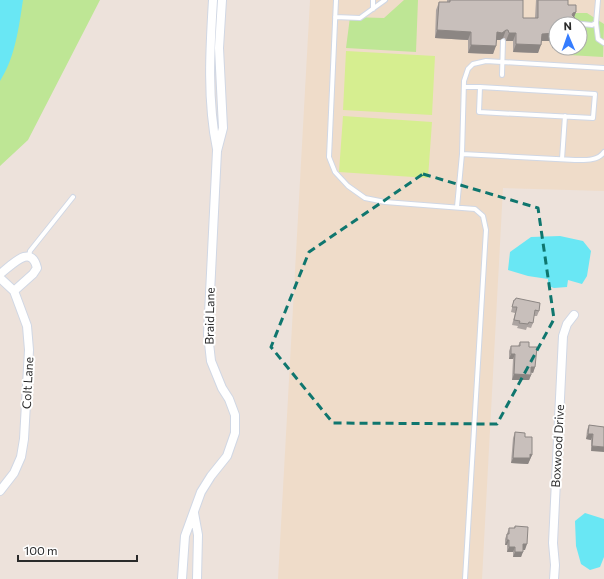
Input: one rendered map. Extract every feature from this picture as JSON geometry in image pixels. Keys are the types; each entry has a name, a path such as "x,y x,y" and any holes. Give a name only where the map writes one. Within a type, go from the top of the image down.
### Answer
{"street":[{"name":"Braid Lane","path":"212,0 210,47 213,128 217,151"},
{"name":"Braid Lane","path":"182,579 185,536 201,492 227,456 235,433 235,415 230,399 222,388 211,361 208,334 217,151 223,128 219,48 222,0"},
{"path":"0,274 23,256 29,256 35,260 37,268 33,274 14,291"},
{"name":"Colt Lane","path":"0,278 14,291 27,326 29,338 24,439 21,457 11,478 0,491"},
{"name":"Boxwood Drive","path":"554,579 555,564 553,543 563,336 567,324 574,315"},
{"name":"Braid Lane","path":"194,512 198,535 197,579"}],"lane":[{"path":"336,0 329,156 336,172 348,186 365,198 385,202 475,208 483,216 486,230 465,579"},
{"path":"373,0 373,9"},
{"path":"335,17 360,18 385,0"},
{"path":"598,0 596,22 598,39 604,44"},
{"path":"588,25 592,25 596,22"},
{"path":"502,75 504,41"},
{"path":"210,47 219,48"},
{"path":"457,207 462,154 464,81 468,69 473,64 486,61 604,68"},
{"path":"464,87 480,87 595,94 593,118 479,112 480,87"},
{"path":"562,159 565,116"},
{"path":"462,154 593,159 602,155 604,152"},
{"path":"29,256 30,251 73,197"}],"highlighted area":[{"path":"423,174 538,208 554,319 497,424 333,423 271,347 309,252"}],"shaded area":[{"path":"310,0 604,0 604,191 503,188 482,579 278,579"}],"green space":[{"path":"0,0 100,0 28,140 0,166"},
{"path":"404,0 418,0 416,52 346,48 350,17 384,18"},
{"path":"573,13 587,13 604,24 603,57 586,56 588,56 588,16 573,16"},
{"path":"346,51 435,56 432,115 343,110"},
{"path":"343,116 432,122 428,178 339,172"}],"water":[{"path":"0,0 23,0 13,52 0,81"},
{"path":"560,236 583,241 591,251 587,276 582,284 568,280 567,287 554,288 548,286 548,279 528,276 508,270 510,252 531,237"},
{"path":"585,513 604,519 604,557 600,567 590,570 581,564 576,546 575,521"}],"building":[{"path":"450,0 523,0 523,18 538,18 538,0 568,0 568,5 576,5 576,12 573,13 573,16 548,16 548,34 542,34 541,45 516,44 516,33 509,33 508,30 506,30 502,33 497,32 496,46 471,45 471,32 437,30 439,2 450,2"},
{"path":"516,298 540,303 539,311 535,310 533,323 519,323 520,321 514,320 517,307 512,307"},
{"path":"520,342 529,342 529,347 537,347 535,367 531,367 531,375 514,374 515,354 511,354 511,346 520,346"},
{"path":"589,425 604,427 604,447 592,446 593,434 588,434"},
{"path":"515,432 525,433 525,437 532,437 532,455 530,454 530,458 513,458"},
{"path":"515,526 528,527 527,544 523,544 523,552 515,552 515,547 509,547 507,534 509,534 509,528 515,528"}]}
